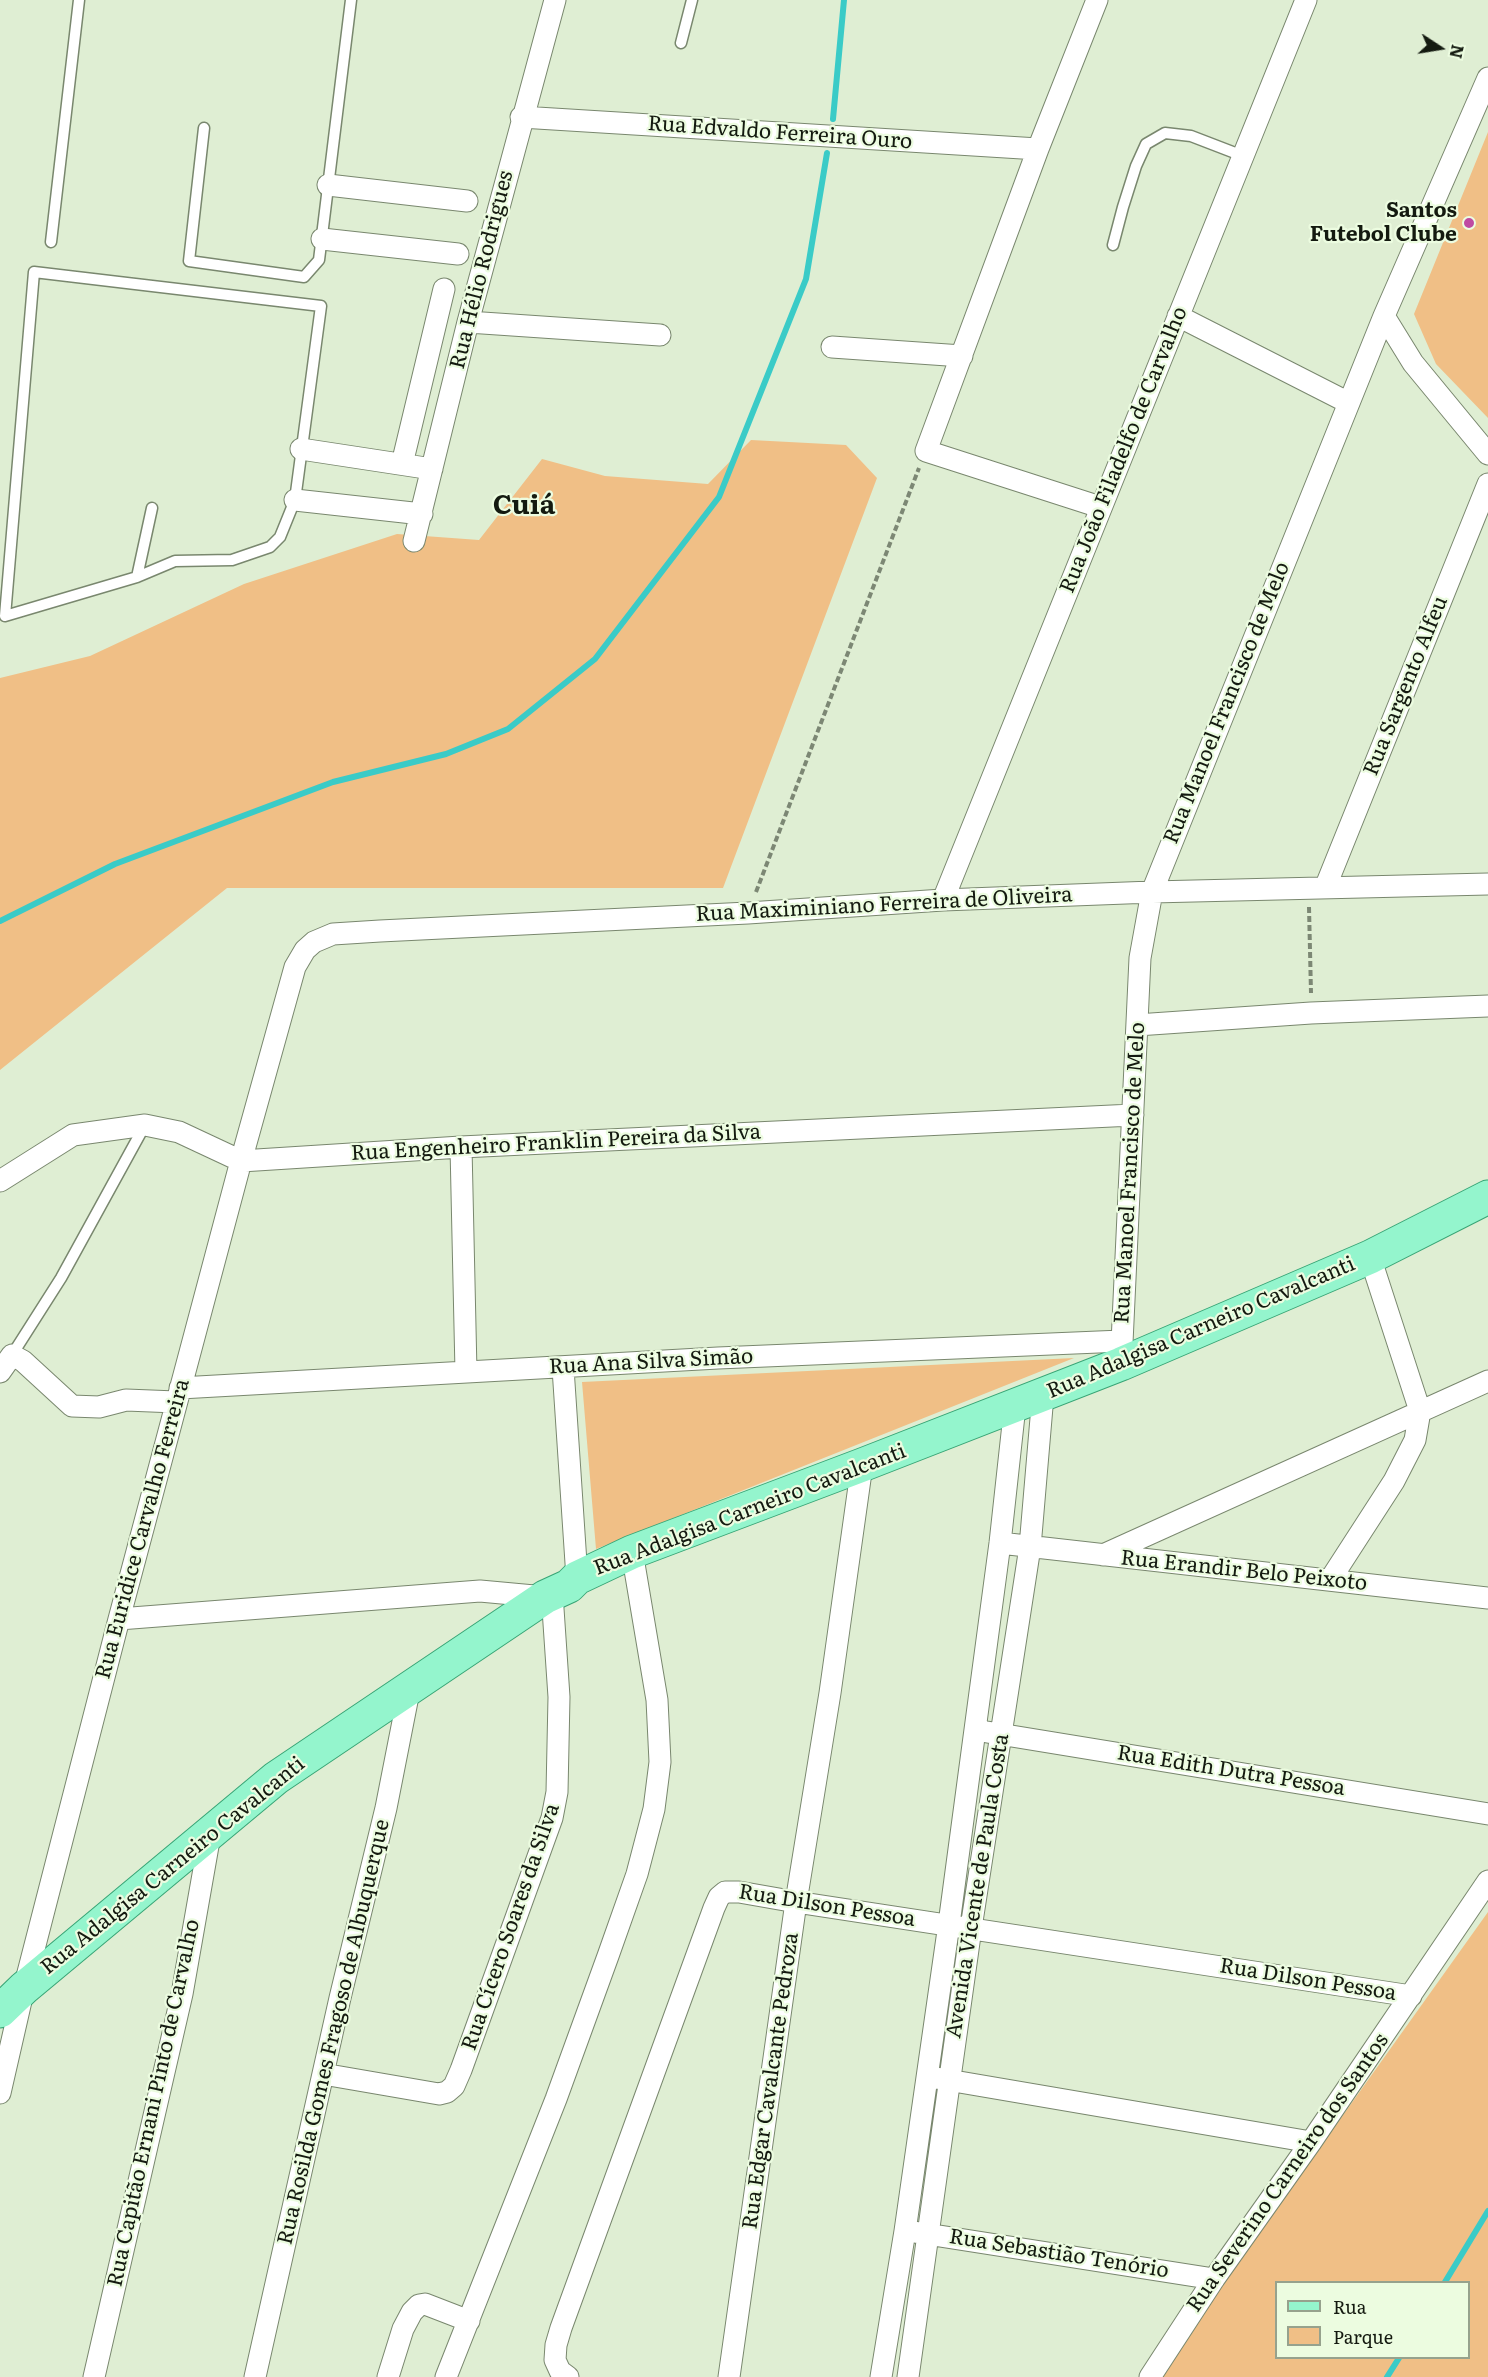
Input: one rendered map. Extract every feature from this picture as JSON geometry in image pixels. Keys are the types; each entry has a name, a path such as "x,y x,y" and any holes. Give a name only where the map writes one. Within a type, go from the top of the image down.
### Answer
{"main road":[{"name":"Rua Adalgisa Carneiro Cavalcanti","path":"0,2011 211,1829 276,1778 558,1590 632,1552 1029,1400 1122,1352 1370,1257 1488,1197"}],"street":[{"name":"Rua Hélio Rodrigues","path":"414,542 468,322 555,0"},
{"path":"1097,0 1038,149 926,451 1100,507"},
{"name":"Rua João Filadelfo de Carvalho","path":"943,900 1306,0"},
{"name":"Rua Manoel Francisco de Melo","path":"1122,1352 1140,958 1152,892 1384,316 1488,78"},
{"name":"Rua Edvaldo Ferreira Ouro","path":"522,117 1038,149"},
{"path":"328,186 467,201"},
{"path":"322,239 458,254"},
{"path":"402,464 444,289"},
{"path":"1178,316 1349,404"},
{"path":"1384,316 1413,363 1488,454"},
{"path":"468,322 660,334"},
{"path":"832,348 962,356"},
{"path":"301,449 432,469"},
{"name":"Rua Sargento Alfeu","path":"1317,888 1488,484"},
{"path":"294,500 422,514"},
{"name":"Rua Maximiniano Ferreira de Oliveira","path":"295,967 305,950 314,942 333,934 748,913 943,900 1152,892 1488,884"},
{"name":"Rua Euridice Carvalho Ferreira","path":"0,2093 24,1988 119,1619 295,967"},
{"path":"1137,1025 1311,1013 1488,1006"},
{"name":"Rua Engenheiro Franklin Pereira da Silva","path":"0,1181 73,1135 145,1125 179,1132 241,1161 461,1147 1133,1115"},
{"path":"461,1147 466,1372"},
{"path":"1330,1580 1394,1481 1415,1440 1420,1411 1370,1257"},
{"name":"Rua Ana Silva Simão","path":"6,1364 23,1361 72,1406 99,1407 126,1400 178,1395 466,1372 730,1358 1122,1352"},
{"name":"Rua Cícero Soares da Silva","path":"323,2074 439,2094 447,2092 454,2086 552,1818 557,1792 560,1750 558,1590 563,1368"},
{"path":"1102,1555 1488,1380"},
{"name":"Avenida Vicente de Paula Costa","path":"881,2377 949,1924 1000,1543 1029,1400"},
{"name":"Avenida Vicente de Paula Costa","path":"908,2377 926,2234 1000,1733 1030,1547 1029,1400"},
{"name":"Rua Edgar Cavalcante Pedroza","path":"729,2377 796,1902 830,1693 862,1465"},
{"name":"Rua Erandir Belo Peixoto","path":"1000,1543 1488,1598"},
{"path":"446,2377 556,2099 637,1874 654,1809 660,1762 657,1700 632,1552"},
{"path":"119,1619 480,1591 558,1590"},
{"name":"Rua Rosilda Gomes Fragoso de Albuquerque","path":"255,2377 386,1808 411,1686"},
{"name":"Rua Edith Dutra Pessoa","path":"975,1731 1000,1733 1488,1814"},
{"name":"Rua Capitão Ernani Pinto de Carvalho","path":"94,2377 182,1994 211,1829"},
{"name":"Rua Severino Carneiro dos Santos","path":"1150,2377 1214,2279 1311,2142 1488,1881"},
{"name":"Rua Dilson Pessoa","path":"568,2377 560,2371 555,2360 561,2328 718,1897 725,1892 739,1892 1410,1996"},
{"path":"926,2077 1311,2142"},
{"name":"Rua Sebastião Tenório","path":"904,2231 1214,2279"},
{"path":"388,2377 403,2329 412,2312 419,2305 425,2304 469,2320"}],"lane":[{"path":"51,242 79,0"},
{"path":"204,128 189,261 304,277 319,260 351,0"},
{"path":"681,43 692,0"},
{"path":"1113,245 1129,186 1146,144 1164,133 1191,136 1243,156"},
{"path":"34,272 321,306 294,500 280,537 270,547 232,560 175,561 136,578 5,616 34,272"},
{"path":"136,578 152,508"},
{"path":"6,1364 61,1278 145,1125"}],"path":[{"path":"748,913 926,451"},
{"path":"1311,1013 1317,888"}],"green space":[{"name":"Santos Futebol Clube","path":"1488,132 1488,418 1436,364 1414,314"},
{"path":"751,440 846,445 877,478 723,888 227,888 0,1070 0,678 90,656 244,584 397,534 479,540 542,459 605,476 708,484"},
{"path":"1074,1358 596,1549 582,1382"},
{"path":"1488,1912 1488,2377 1156,2377"}],"waterway":[{"path":"833,119 844,0"},
{"path":"0,921 115,864 333,782 446,754 508,729 595,659 719,497 806,279 827,153"},
{"path":"1446,2281 1488,2211"},
{"path":"1387,2377 1398,2359"}],"place":[{"name":"Santos Futebol Clube","path":"1469,223"}],"district":[{"name":"Cuiá","path":"524,506"}]}
